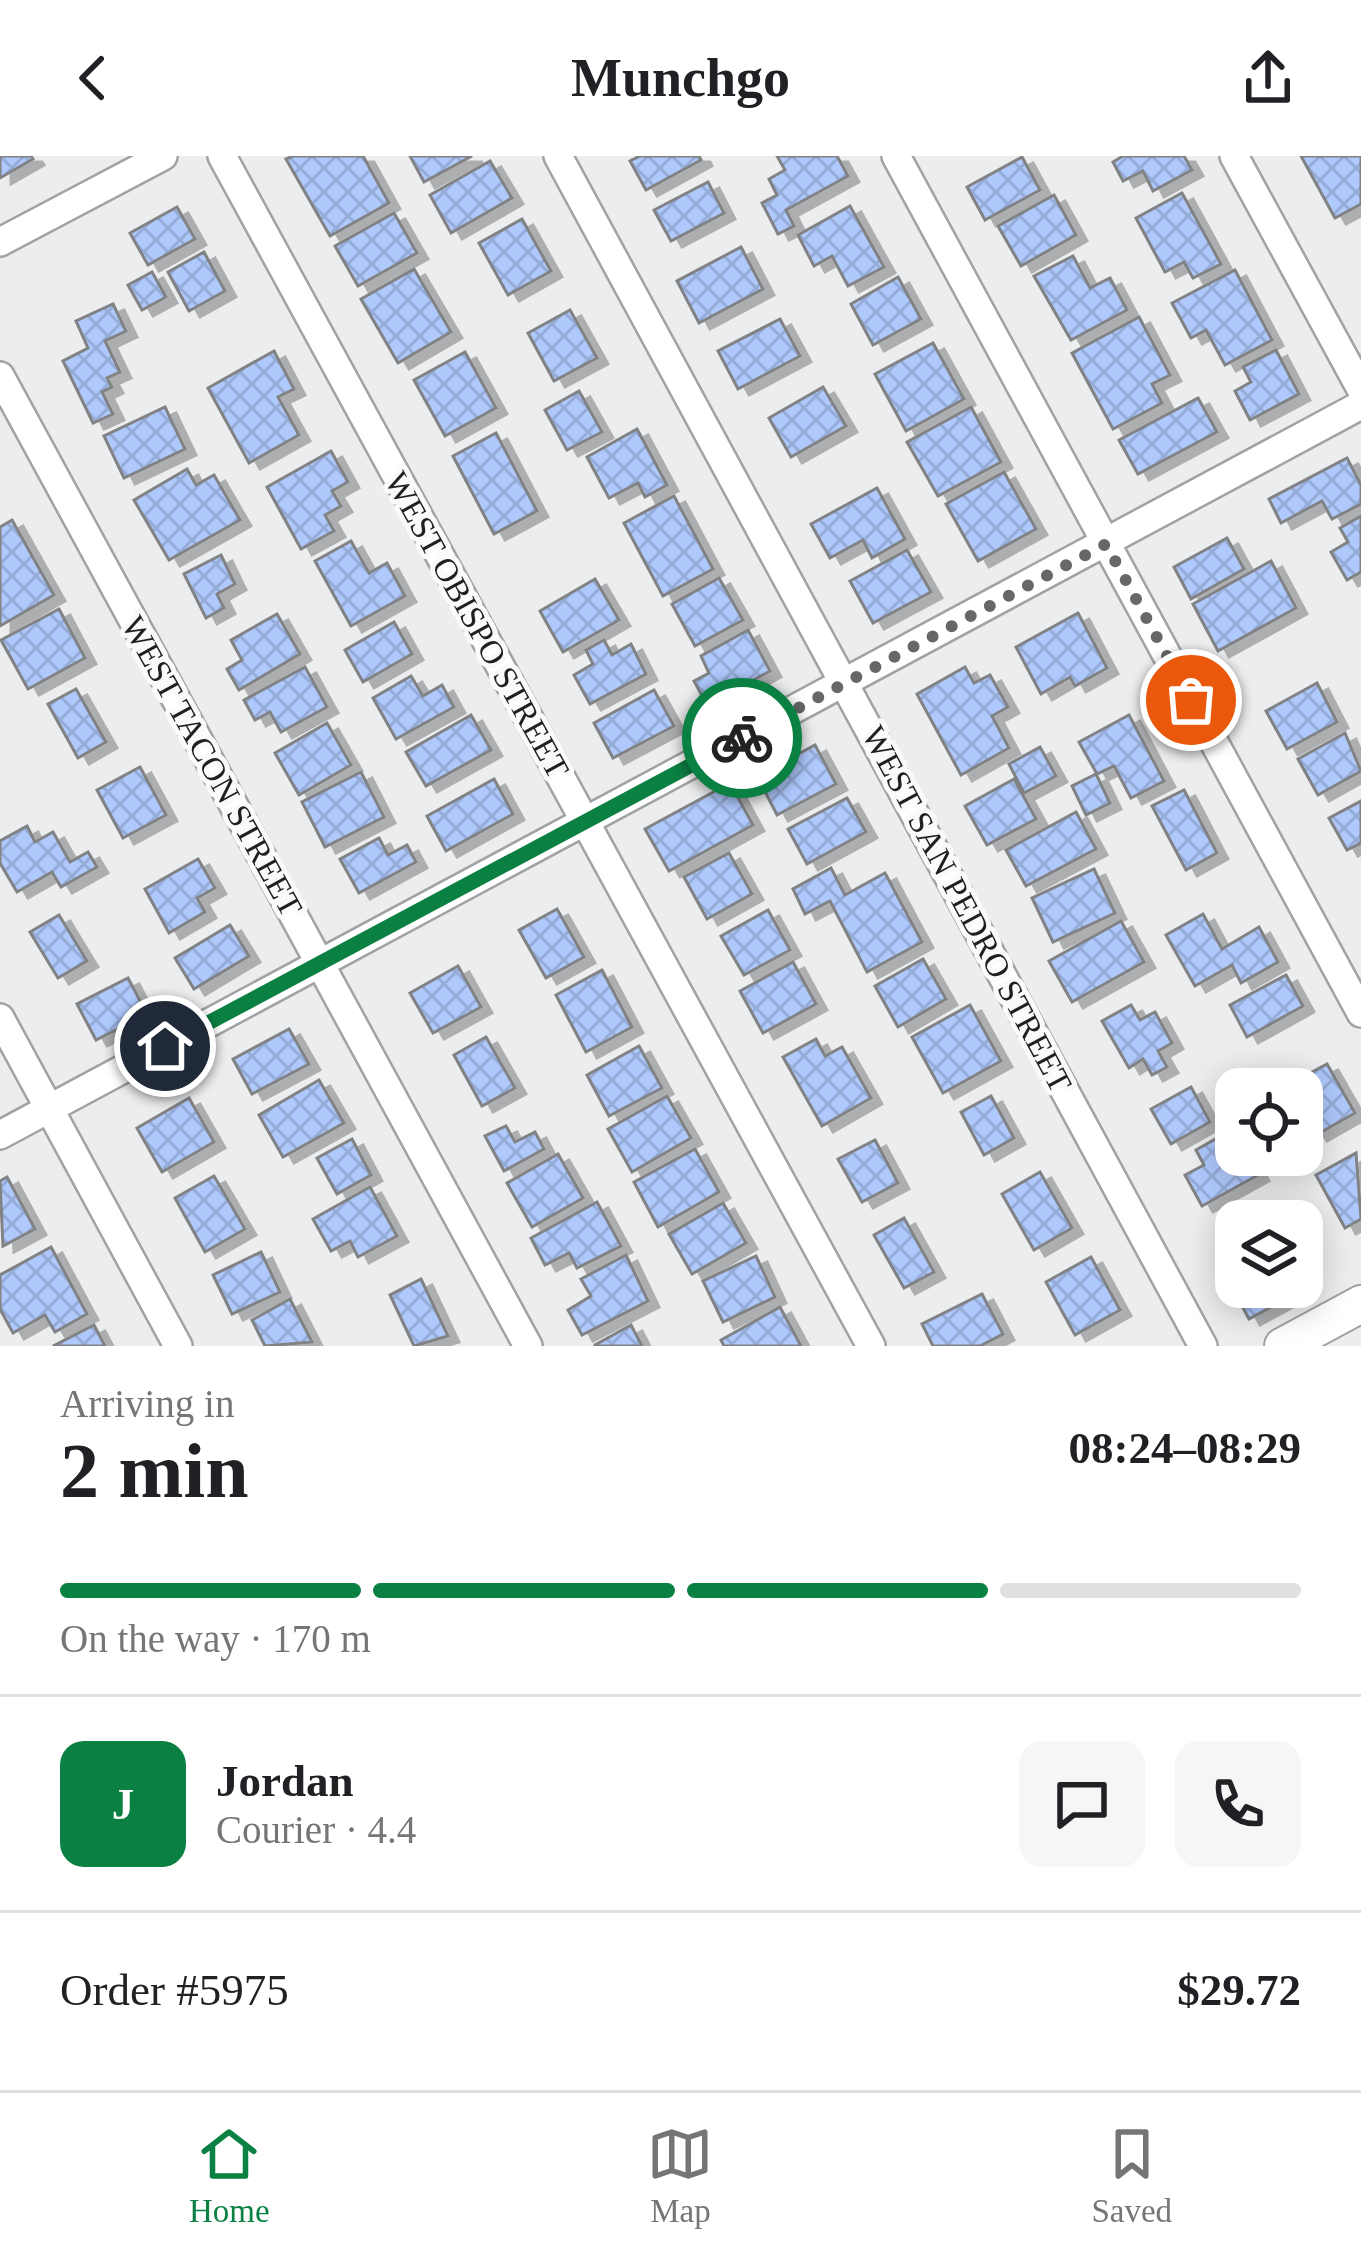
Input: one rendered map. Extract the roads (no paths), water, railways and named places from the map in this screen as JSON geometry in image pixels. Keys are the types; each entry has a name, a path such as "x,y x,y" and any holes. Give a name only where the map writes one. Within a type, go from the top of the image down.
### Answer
{"main road":[{"path":"1283,1346 1361,1304"}],"street":[{"path":"0,242 163,156"},
{"name":"WEST OBISPO STREET","path":"222,156 871,1346"},
{"name":"WEST SAN PEDRO STREET","path":"558,156 1203,1346"},
{"path":"896,156 1361,1013"},
{"path":"1234,156 1361,389"},
{"name":"WEST TACON STREET","path":"0,376 528,1346"},
{"path":"0,1136 1361,405"},
{"path":"0,1018 178,1346"}]}
